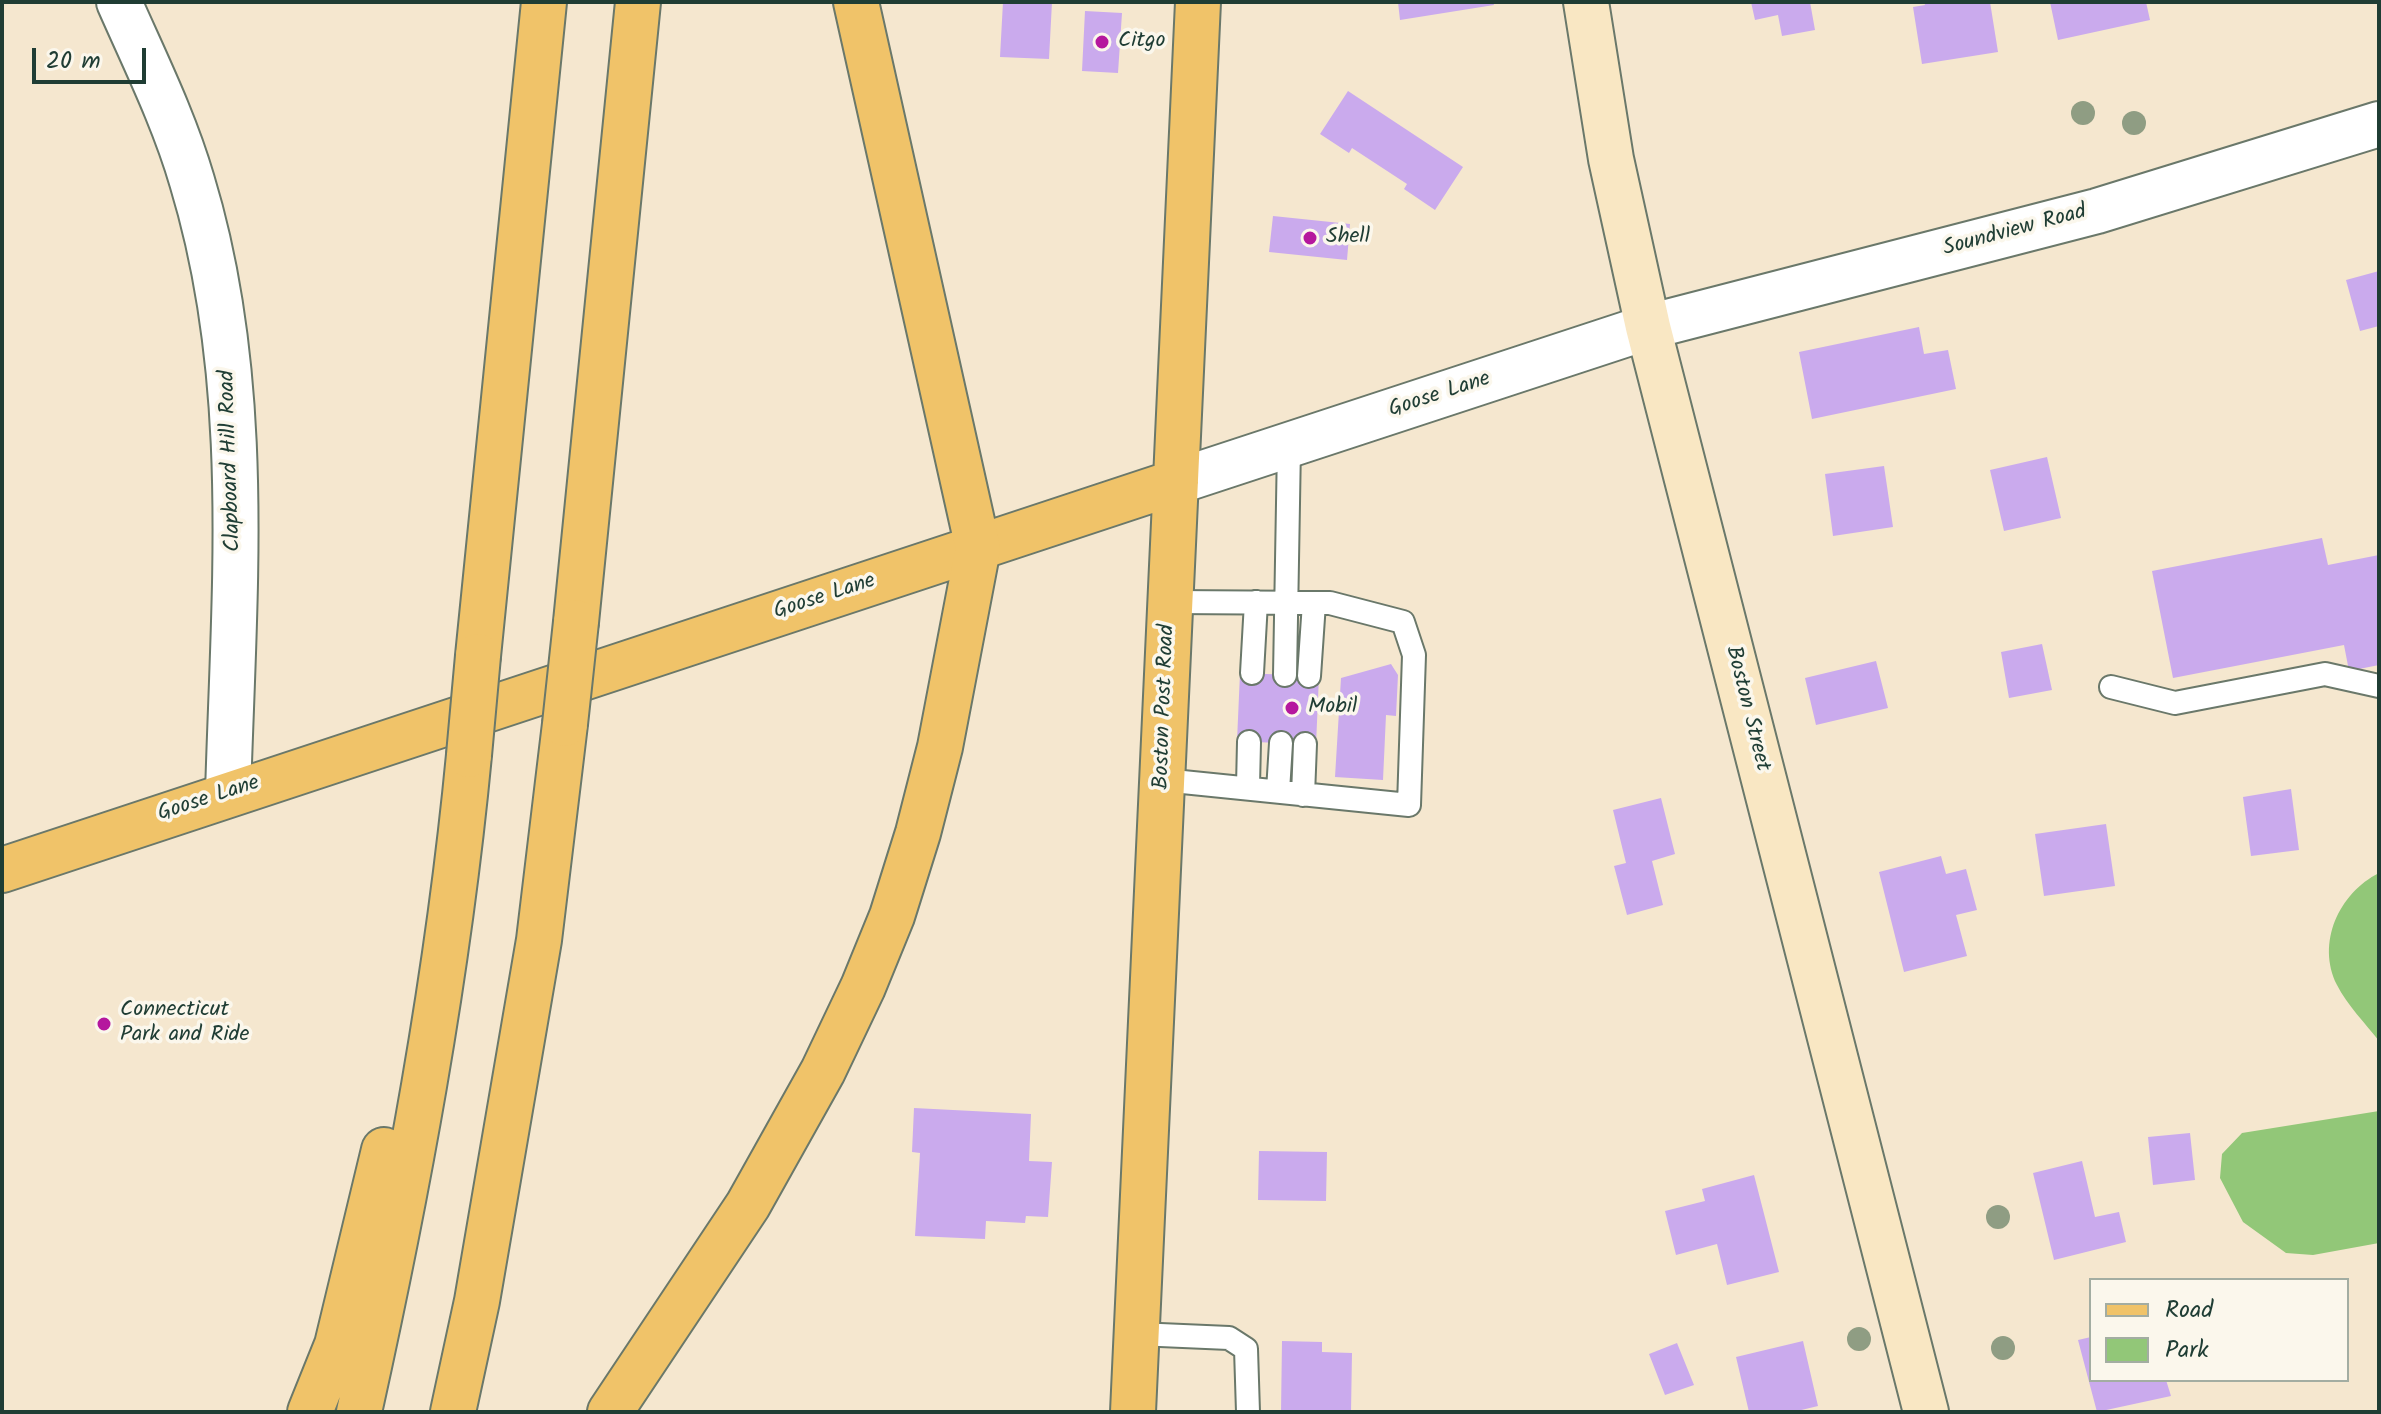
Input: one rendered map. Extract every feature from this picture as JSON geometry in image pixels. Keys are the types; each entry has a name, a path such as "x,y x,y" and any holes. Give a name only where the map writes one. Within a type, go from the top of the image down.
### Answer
{"main road":[{"path":"359,1412 387,1285 431,1044 462,829 544,2"},
{"path":"453,1412 477,1301 539,940 576,622 638,2"},
{"path":"610,1412 748,1205 823,1071 863,987 892,916 918,833 940,747 978,548 856,2"},
{"name":"Boston Post Road","path":"1133,1412 1198,2"},
{"name":"Boston Street","path":"1586,2 1611,159 1648,327 1926,1412"},
{"name":"Goose Lane","path":"2,870 1176,482"},
{"path":"310,1412 337,1345 462,829"}],"street":[{"name":"Clapboard Hill Road","path":"119,2 192,181 224,329 233,398 237,501 228,794"},
{"name":"Soundview Road","path":"1648,327 2097,211 2379,124"},
{"name":"Goose Lane","path":"1176,482 1648,327"}],"lane":[{"path":"1285,675 1289,602 1289,446"},
{"path":"1163,780 1248,786 1303,795 1409,805 1414,655 1403,622 1330,603 1171,602"},
{"path":"1252,673 1256,602"},
{"path":"1309,676 1314,603"},
{"path":"2111,687 2175,703 2325,674 2379,686"},
{"path":"1248,786 1249,742"},
{"path":"1278,791 1281,743"},
{"path":"1303,795 1305,744"},
{"path":"1137,1334 1229,1338 1246,1349 1248,1412"}],"green space":[{"path":"2379,873 2379,1041 2337,985 2329,953 2335,921 2343,906 2365,882"},
{"path":"2379,1111 2379,1243 2313,1255 2286,1253 2243,1222 2220,1178 2222,1154 2242,1133"}],"building":[{"path":"1003,2 1052,2 1049,59 1000,57"},
{"path":"1398,2 1493,2 1494,5 1400,20"},
{"path":"1751,2 1810,2 1815,30 1782,36 1778,15 1755,20"},
{"path":"1924,2 1990,2 1998,52 1922,64 1913,7 1925,5"},
{"path":"2050,2 2146,2 2150,20 2058,40"},
{"name":"Citgo","path":"1085,11 1122,13 1118,73 1082,71"},
{"path":"1348,91 1463,167 1435,210 1404,189 1407,184 1352,148 1349,153 1320,134"},
{"name":"Shell","path":"1273,216 1350,224 1347,260 1269,252"},
{"path":"2379,271 2379,326 2360,331 2346,280"},
{"path":"1919,327 1924,354 1948,350 1956,389 1812,419 1799,352"},
{"path":"2047,457 2061,518 2004,531 1990,470"},
{"path":"1884,466 1893,527 1833,536 1825,474"},
{"path":"2322,538 2328,565 2379,555 2379,665 2349,671 2344,645 2173,678 2152,571"},
{"path":"2042,644 2052,690 2009,698 2001,652"},
{"path":"1876,661 1888,708 1816,725 1805,678"},
{"path":"1391,664 1398,675 1396,716 1386,715 1383,780 1335,777 1341,678"},
{"path":"1240,673 1319,676 1316,745 1237,741"},
{"path":"2291,789 2299,850 2251,856 2243,797"},
{"path":"1661,798 1675,854 1652,861 1663,905 1627,915 1614,866 1626,863 1613,810"},
{"path":"2106,824 2115,886 2044,896 2035,834"},
{"path":"1941,856 1946,874 1966,869 1977,910 1956,915 1967,956 1904,972 1879,872"},
{"path":"914,1108 1031,1114 1029,1161 1052,1162 1048,1217 1026,1216 1025,1223 986,1221 985,1239 915,1236 920,1153 912,1152"},
{"path":"2190,1133 2195,1180 2153,1185 2148,1137"},
{"path":"1259,1151 1327,1152 1326,1201 1258,1200"},
{"path":"2082,1161 2095,1217 2119,1212 2126,1242 2054,1260 2033,1173"},
{"path":"1754,1175 1779,1272 1727,1285 1717,1244 1676,1255 1665,1211 1705,1201 1702,1189"},
{"path":"2089,1337 2089,1382 2078,1340"},
{"path":"1282,1341 1322,1342 1322,1352 1352,1353 1351,1412 1281,1412"},
{"path":"1803,1341 1818,1406 1793,1412 1749,1412 1736,1357"},
{"path":"1677,1343 1694,1385 1665,1395 1649,1354"},
{"path":"2089,1382 2167,1382 2171,1396 2097,1412"}],"place":[{"name":"Citgo","path":"1102,42"},
{"name":"Shell","path":"1310,238"},
{"name":"Mobil","path":"1292,708"},
{"name":"Connecticut Park and Ride","path":"104,1024"}]}
